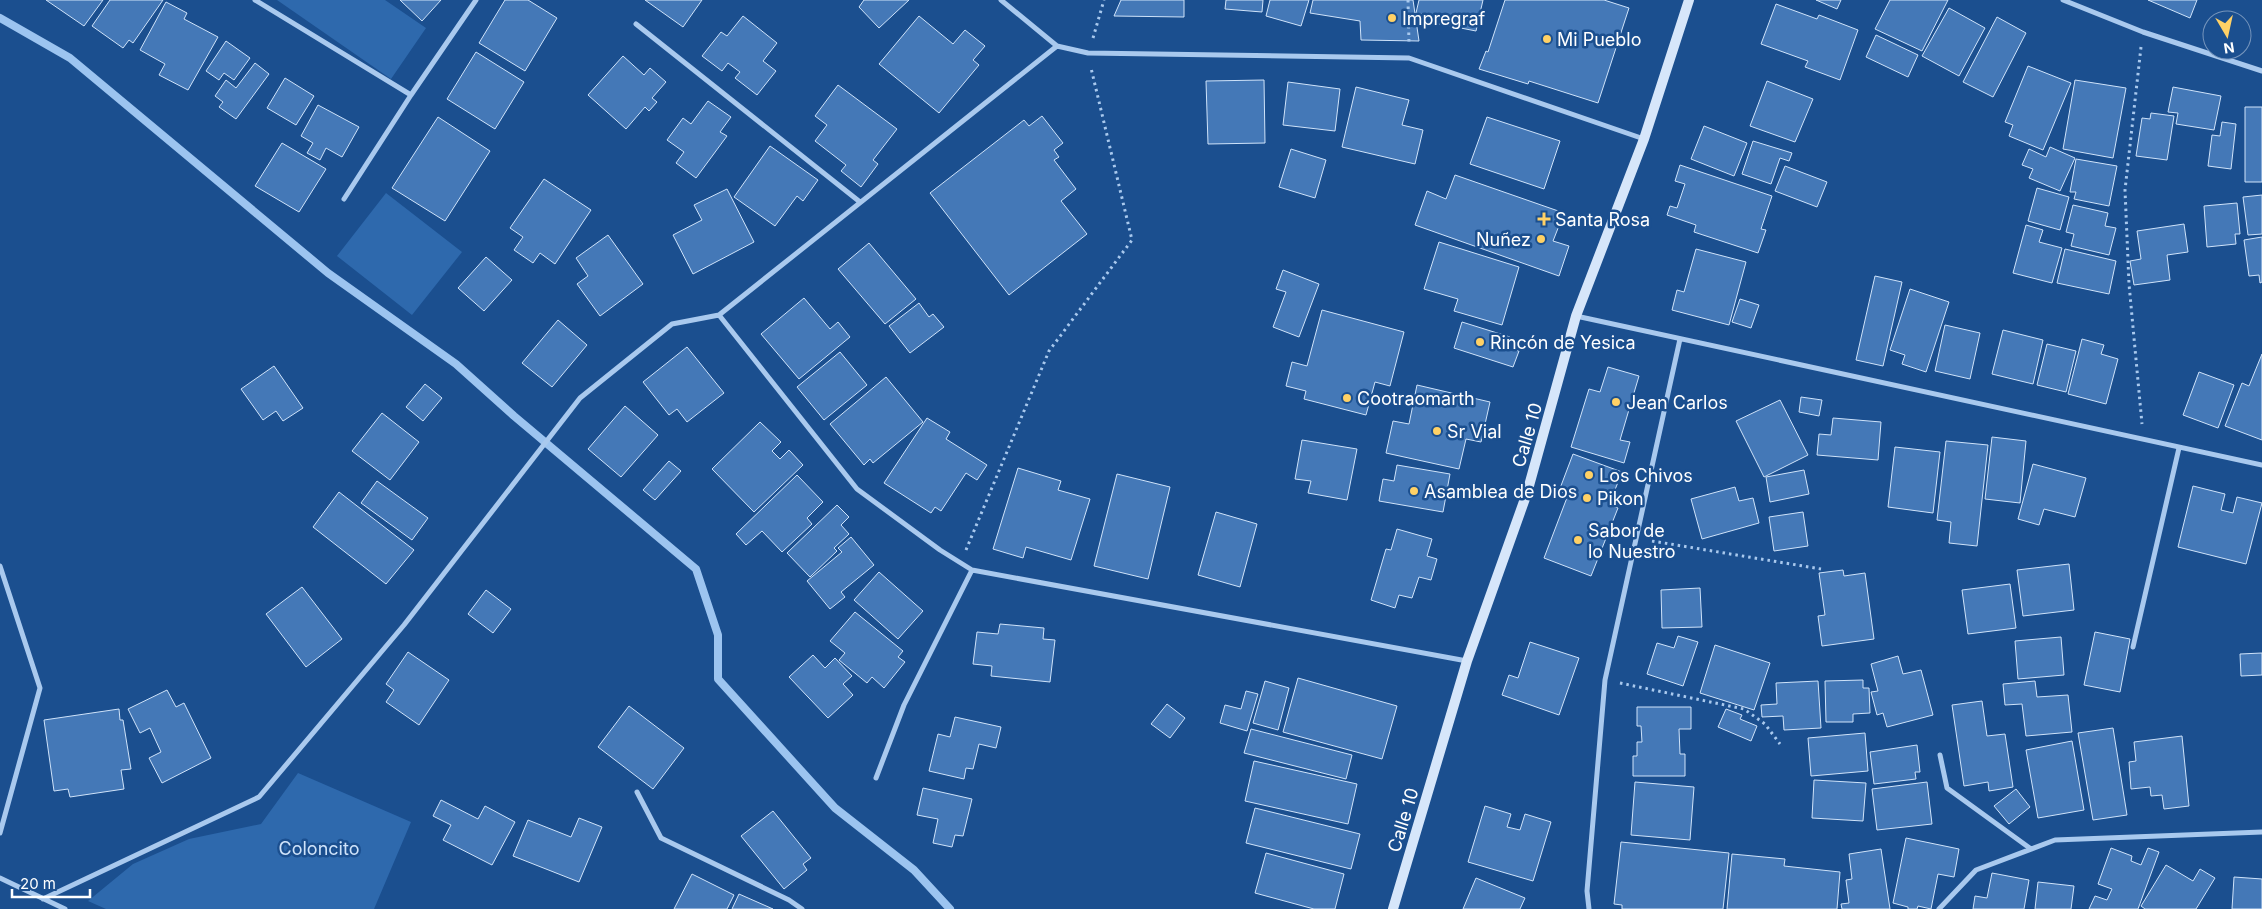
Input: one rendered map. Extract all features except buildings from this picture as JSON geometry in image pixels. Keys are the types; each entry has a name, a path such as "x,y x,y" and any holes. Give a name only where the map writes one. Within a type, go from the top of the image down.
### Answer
{"main road":[{"name":"Calle 10","path":"1393,909 1467,662 1527,493 1576,316 1644,138 1689,0"}],"street":[{"path":"255,0 411,95"},
{"path":"344,199 411,95 476,0"},
{"path":"1001,0 1057,46 1088,52 1408,58 1644,138"},
{"path":"2064,0 2143,32 2262,71"},
{"path":"636,24 860,202"},
{"path":"43,899 259,797 404,625 580,398 672,324 719,315 1057,46"},
{"path":"719,315 857,489 972,570 1467,662"},
{"path":"1576,316 2262,466"},
{"path":"1589,909 1587,892 1605,680 1680,339"},
{"path":"2132,647 2179,448"},
{"path":"0,566 40,688 0,833"},
{"path":"876,778 904,706 972,570"},
{"path":"1940,755 1947,788 2031,849"},
{"path":"636,792 662,838 789,900 802,909"},
{"path":"1939,909 1976,870 2054,840 2262,832"},
{"path":"0,878 65,909"}],"path":[{"path":"960,563 1049,351 1132,240 1088,52 1104,0"},
{"path":"1408,0 1408,58"},
{"path":"2143,32 2125,190 2129,284 2143,440"},
{"path":"1636,539 1821,569"},
{"path":"1605,680 1744,709 1765,724 1780,744"}],"green space":[{"path":"277,0 385,0 426,28 391,79"},
{"path":"386,193 462,252 412,315 337,256"},
{"name":"Coloncito","path":"298,773 411,822 374,909 106,909 88,901 133,864 189,839 261,824"}],"waterway":[{"path":"0,18 70,58 328,273 456,364 514,416 696,569 718,635 718,679 835,808 914,870 950,909"}],"place":[{"name":"Impregraf","path":"1392,18"},
{"name":"Mi Pueblo","path":"1547,39"},
{"name":"Santa Rosa","path":"1544,219"},
{"name":"Nuñez","path":"1541,239"},
{"name":"Rincón de Yesica","path":"1480,342"},
{"name":"Cootraomarth","path":"1347,398"},
{"name":"Jean Carlos","path":"1616,402"},
{"name":"Sr Vial","path":"1437,431"},
{"name":"Los Chivos","path":"1589,475"},
{"name":"Asamblea de Dios","path":"1414,491"},
{"name":"Pikon","path":"1587,498"},
{"name":"Sabor de lo Nuestro","path":"1578,540"}]}
